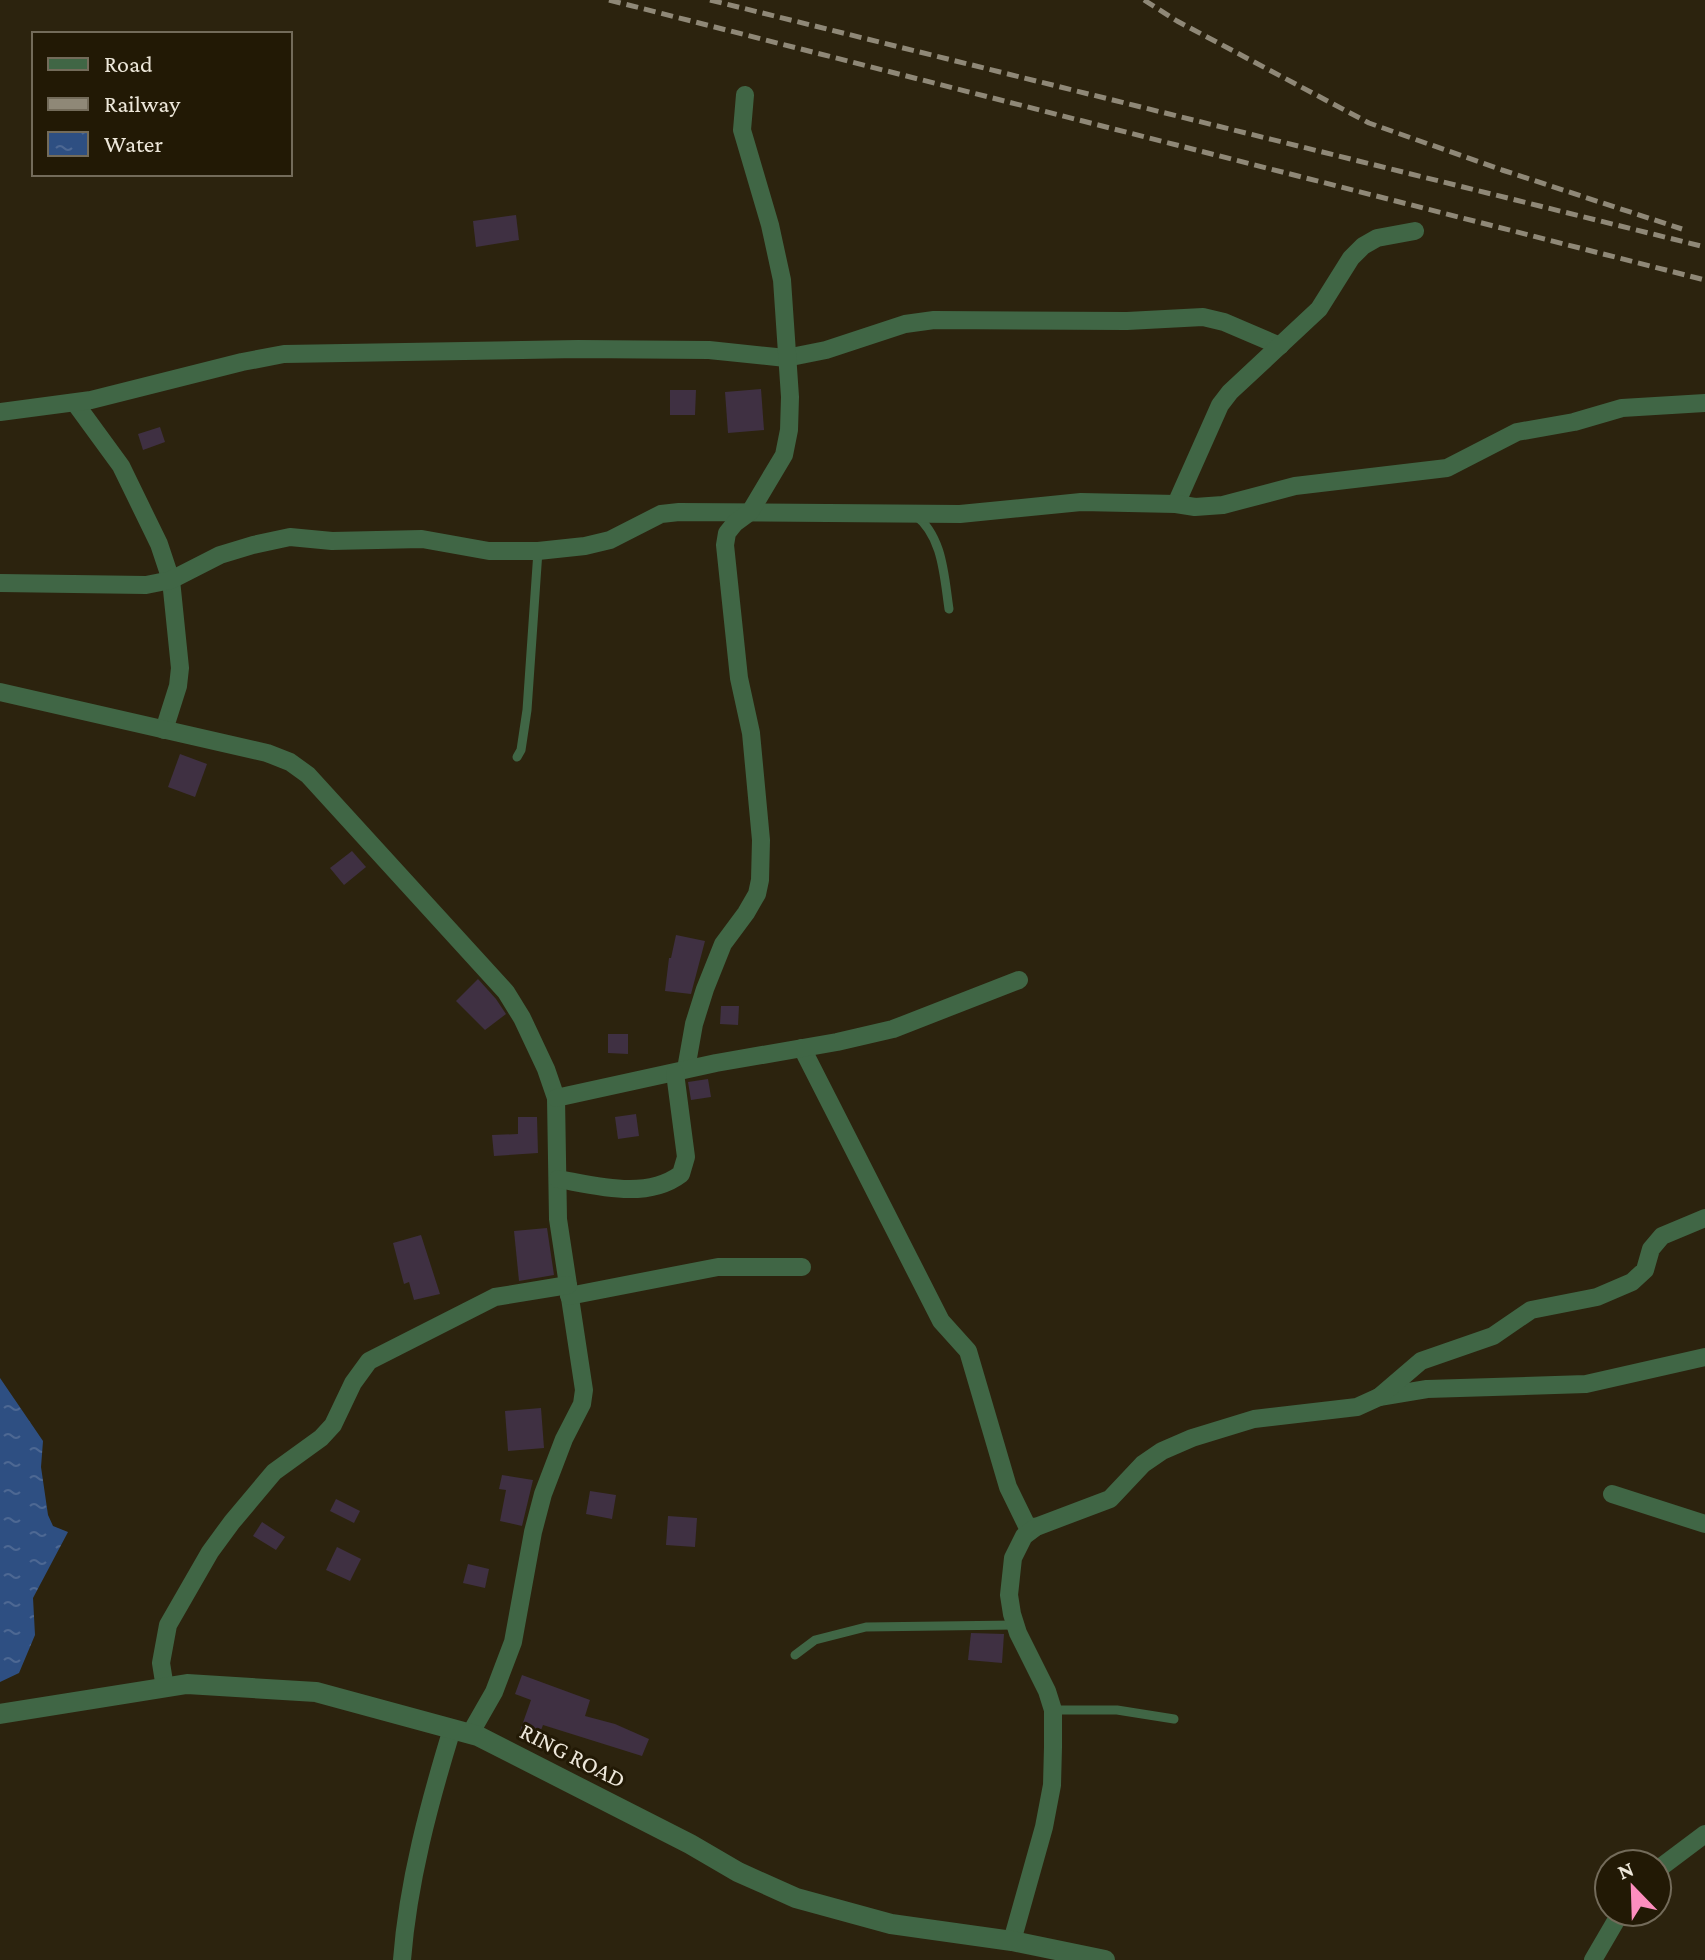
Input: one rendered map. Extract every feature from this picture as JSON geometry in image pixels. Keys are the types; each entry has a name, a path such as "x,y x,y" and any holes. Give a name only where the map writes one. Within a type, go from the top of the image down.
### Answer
{"street":[{"path":"558,1179 601,1187 636,1189 656,1186 681,1174 686,1157 680,1071 705,989 723,944 757,894 760,880 761,840 751,733 739,678 725,545 727,533 750,512 784,455 790,397 782,280 770,225 742,130 745,95"},
{"path":"1176,504 1220,405 1238,383 1319,309 1351,258 1363,246 1377,238 1415,231"},
{"path":"0,412 75,403 284,354 709,350 786,358 826,350 905,324 947,319 1127,321 1193,316 1224,322 1280,346"},
{"path":"75,403 121,466 159,544 171,580 180,668 178,686 164,730"},
{"path":"0,583 146,585 171,580 220,555 290,537 332,541 422,539 489,551 538,551 610,540 661,514 960,514 1081,502 1195,507 1223,505 1295,486 1447,468 1528,429 1574,422 1622,408 1705,403"},
{"path":"0,692 267,753 290,762 308,775 506,992 546,1069 556,1098 558,1219 581,1365 582,1404 564,1439 543,1494 513,1642 494,1692 461,1731 428,1807 405,1920 402,1960"},
{"path":"556,1098 893,1029 1019,980"},
{"path":"802,1048 941,1321 968,1351 1008,1487 1027,1526 1036,1527"},
{"path":"1379,1397 1421,1361 1493,1336 1531,1310 1597,1297 1632,1282 1645,1270 1651,1249 1662,1236 1705,1218"},
{"path":"165,1688 161,1663 168,1625 210,1552 274,1472 321,1438 333,1425 353,1383 369,1361 495,1297 568,1291 718,1267 802,1267"},
{"path":"1012,1941 1049,1799 1053,1710 1015,1625 1009,1595 1013,1558 1024,1536 1036,1527 1110,1499 1143,1464 1162,1451 1192,1438 1254,1419 1357,1407 1379,1397 1427,1389 1586,1384 1705,1357"},
{"path":"1612,1494 1705,1524"},
{"name":"RING ROAD","path":"0,1714 187,1684 316,1692 461,1731 690,1844 738,1872 796,1898 891,1924 1012,1941 1105,1960"},
{"path":"1673,1858 1705,1834"},
{"path":"1593,1960 1612,1928"}],"lane":[{"path":"912,512 935,539 949,609"},
{"path":"517,757 521,750 527,710 538,551"},
{"path":"795,1655 815,1640 866,1627 1015,1625"},
{"path":"1053,1710 1117,1710 1174,1719"}],"water":[{"path":"0,1378 43,1441 41,1467 48,1515 53,1526 68,1532 33,1598 35,1635 19,1673 0,1682"}],"building":[{"path":"516,215 519,240 476,247 473,221"},
{"path":"761,389 764,430 728,433 725,392"},
{"path":"670,390 696,390 695,415 670,415"},
{"path":"160,427 165,442 143,450 138,434"},
{"path":"180,754 207,764 195,797 168,787"},
{"path":"352,851 366,867 344,885 330,868"},
{"path":"676,935 705,941 691,994 665,991 669,958"},
{"path":"478,979 506,1014 485,1030 456,1001"},
{"path":"721,1006 739,1006 738,1025 720,1024"},
{"path":"608,1034 628,1034 628,1054 608,1053"},
{"path":"708,1079 711,1097 691,1100 688,1082"},
{"path":"636,1114 639,1136 618,1139 615,1117"},
{"path":"518,1117 537,1117 538,1153 494,1156 492,1135 518,1134"},
{"path":"547,1228 554,1275 519,1281 514,1231"},
{"path":"421,1235 440,1294 414,1300 409,1282 404,1284 393,1243"},
{"path":"541,1408 544,1448 508,1451 505,1411"},
{"path":"502,1475 533,1480 522,1526 500,1521 506,1490 499,1489"},
{"path":"590,1491 616,1495 612,1519 586,1514"},
{"path":"336,1499 360,1511 354,1523 330,1511"},
{"path":"668,1516 697,1518 695,1547 666,1545"},
{"path":"262,1522 285,1537 276,1550 253,1536"},
{"path":"337,1547 361,1559 350,1581 326,1570"},
{"path":"468,1564 489,1569 485,1588 463,1583"},
{"path":"971,1633 1004,1634 1002,1663 968,1660"},
{"path":"522,1675 590,1700 585,1716 615,1724 649,1739 642,1756 543,1725 538,1738 520,1731 531,1700 515,1694"}],"railway":[{"path":"609,0 1705,280"},
{"path":"710,0 1705,247"},
{"path":"1144,0 1177,21 1369,123 1682,229"}]}
